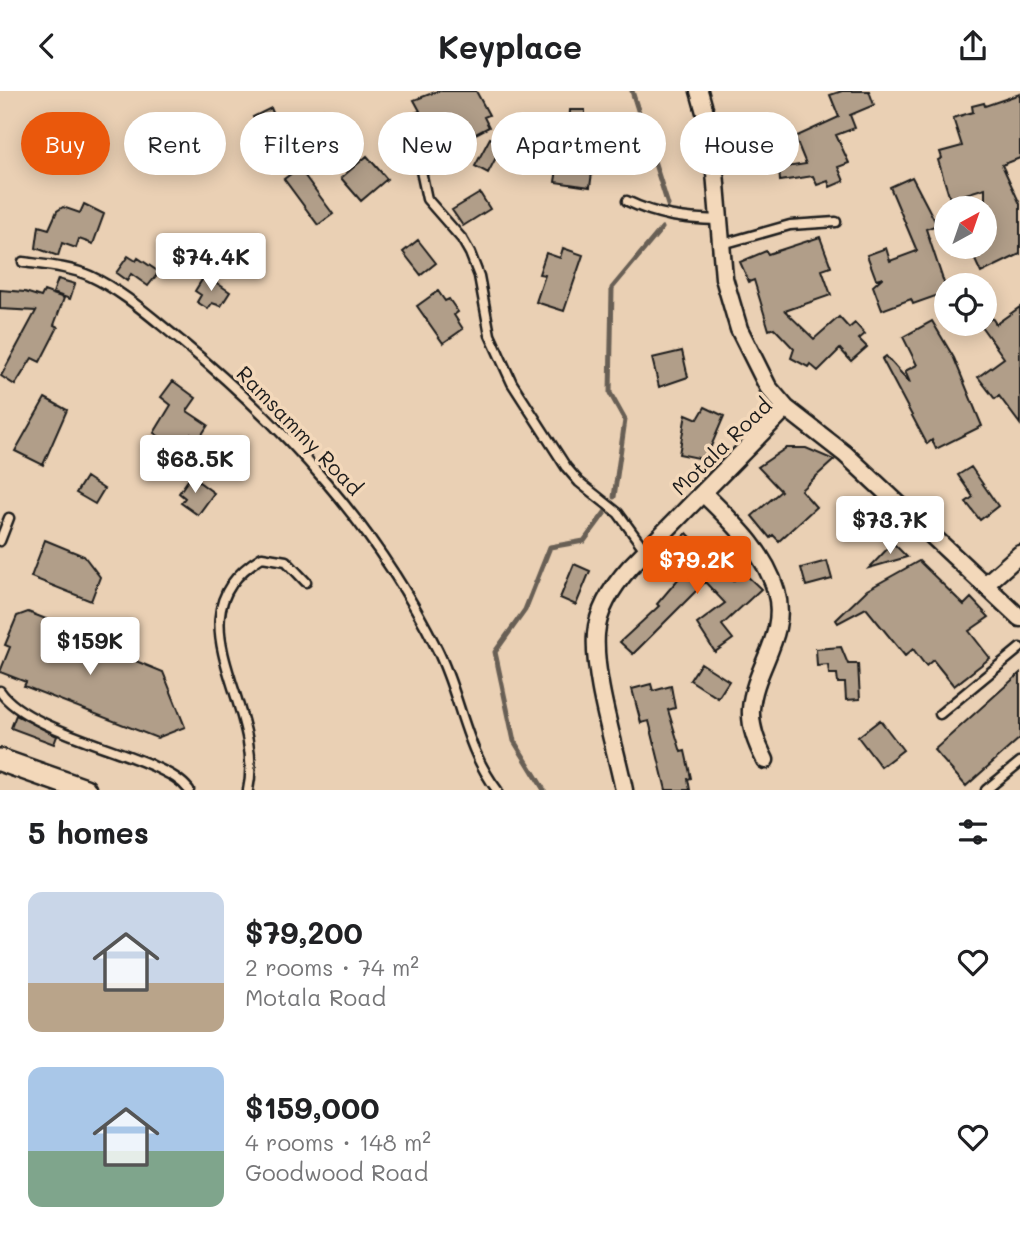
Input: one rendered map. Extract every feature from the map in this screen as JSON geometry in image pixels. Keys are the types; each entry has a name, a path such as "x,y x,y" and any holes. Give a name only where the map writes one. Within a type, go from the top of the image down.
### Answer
{"street":[{"path":"699,91 712,137 719,245 724,278 739,329 768,387 786,408"},
{"name":"Motala Road","path":"624,790 596,636 609,593 645,550 786,408 845,454 1020,618"},
{"path":"703,493 757,552 776,591 779,610 777,632 751,707 756,740 765,760"},
{"path":"985,585 1020,554"},
{"path":"0,760 85,790"}],"lane":[{"path":"422,175 427,199 462,239 470,253 479,276 490,335 512,383 566,467 579,482 618,513 645,550"},
{"path":"627,201 652,213 673,218 718,220"},
{"path":"719,245 789,225 835,222"},
{"name":"Ramsammy Road","path":"23,262 83,273 128,301 202,359 285,435 331,484 383,554 437,648 471,749 497,790"},
{"path":"861,529 898,506"},
{"path":"0,541 9,518"},
{"path":"248,790 253,768 244,718 218,639 219,605 240,571 262,557 286,561 306,582"},
{"path":"940,714 1020,648"},
{"path":"0,691 22,712 136,758 177,778 189,790"},
{"path":"986,790 1020,762"}],"building":[{"path":"438,91 476,91 489,115 484,117 489,127 477,133 477,112 417,112 420,111 414,100"},
{"path":"842,91 869,91 874,105 850,115 855,128 836,135 849,163 838,167 844,181 830,187 828,181 817,185 813,176 780,181 780,175 799,175 799,165 806,164 799,147 799,135 839,117 830,95"},
{"path":"1020,94 1020,158 1002,165 1020,204 1020,254 981,273 975,259 998,259 998,196 985,196 985,188 960,196 949,196 938,160 942,158 940,152 962,146 953,118 973,112 972,106 984,103 985,106"},
{"path":"491,138 491,167 488,173 477,167 477,162"},
{"path":"367,156 378,169 378,175 384,175 387,179 361,201 341,178 345,175 364,175 364,159"},
{"path":"289,175 304,175 333,214 318,225 284,179"},
{"path":"556,175 592,175 590,187 555,182"},
{"path":"912,177 934,219 934,226 926,229 941,273 934,273 934,297 913,304 911,299 882,310 873,286 883,277 876,279 867,255 886,248 890,261 917,251 890,187"},
{"path":"480,193 490,209 463,226 452,210"},
{"path":"84,204 104,214 93,244 79,239 76,248 62,243 58,256 36,248 39,226 49,229 57,211 63,207 80,213"},
{"path":"820,237 831,267 822,270 831,295 785,311 814,339 839,317 849,328 855,323 865,334 859,339 867,347 851,361 840,349 818,371 810,364 808,367 791,358 794,349 774,328 769,330 754,280 749,282 740,262 766,251 768,254"},
{"path":"418,240 436,263 421,275 403,252"},
{"path":"563,248 583,255 564,311 536,302 545,275 539,274 546,253 560,258"},
{"path":"128,256 136,261 138,258 159,272 148,286 131,274 127,281 116,273"},
{"path":"205,275 230,292 221,306 212,303 208,309 197,302 201,295 195,291"},
{"path":"58,279 75,284 70,299 53,293"},
{"path":"0,290 25,292 41,297 44,291 64,298 54,325 58,327 40,362 32,358 15,385 1,376 36,311 0,309"},
{"path":"438,291 445,301 449,299 458,312 454,315 463,329 443,343 417,306"},
{"path":"1020,307 1020,424 999,396 995,399 978,377 1004,358 988,336 997,336 997,323"},
{"path":"932,321 934,336 941,336 954,358 982,426 936,449 932,440 927,444 882,359 886,356 910,383 905,371 917,365 903,337"},
{"path":"682,351 688,377 659,387 652,358"},
{"path":"173,381 196,398 187,411 208,425 199,439 191,434 181,451 154,433 171,405 161,397"},
{"path":"45,398 67,410 43,465 15,451"},
{"path":"705,407 724,416 709,451 703,459 679,454 686,414 698,419"},
{"path":"786,448 806,448 834,460 801,490 816,507 779,541 773,535 770,538 752,516 781,491 758,467"},
{"path":"971,467 998,506 980,520 966,502 973,497 958,475"},
{"path":"191,476 214,493 198,515 181,503 185,498 179,493"},
{"path":"86,477 104,489 95,504 76,493"},
{"path":"687,533 733,581 743,572 761,589 722,625 733,639 715,652 697,624 725,603 705,582 633,654 620,642 659,606 657,604 686,570 668,551"},
{"path":"45,540 84,556 100,577 91,601 31,577"},
{"path":"893,543 907,557 869,568"},
{"path":"827,561 832,579 806,586 801,568"},
{"path":"919,561 964,605 971,598 989,617 969,631 990,658 954,686 933,660 926,666 913,649 905,656 866,608 838,623 836,620 867,590"},
{"path":"574,564 590,571 576,605 560,598"},
{"path":"28,612 59,624 57,629 163,672 185,727 157,738 24,686 26,682 0,672 10,647 5,645 17,616"},
{"path":"841,647 848,664 858,664 860,699 846,700 845,683 838,683 837,674 829,674 828,665 817,666 816,649"},
{"path":"701,663 729,681 718,698 690,680"},
{"path":"1020,673 1020,738 966,786 934,750"},
{"path":"651,684 653,691 671,686 675,708 668,710 681,752 685,751 691,778 688,779 690,790 666,790 649,721 641,723 632,689"},
{"path":"16,715 57,736 54,744 11,728"},
{"path":"880,720 903,750 881,767 858,737"}],"waterway":[{"path":"632,91 668,205"},
{"path":"614,497 625,420 610,393 612,288 662,228"},
{"path":"544,790 514,741 495,652 525,610 550,547 584,541 606,511"}]}
